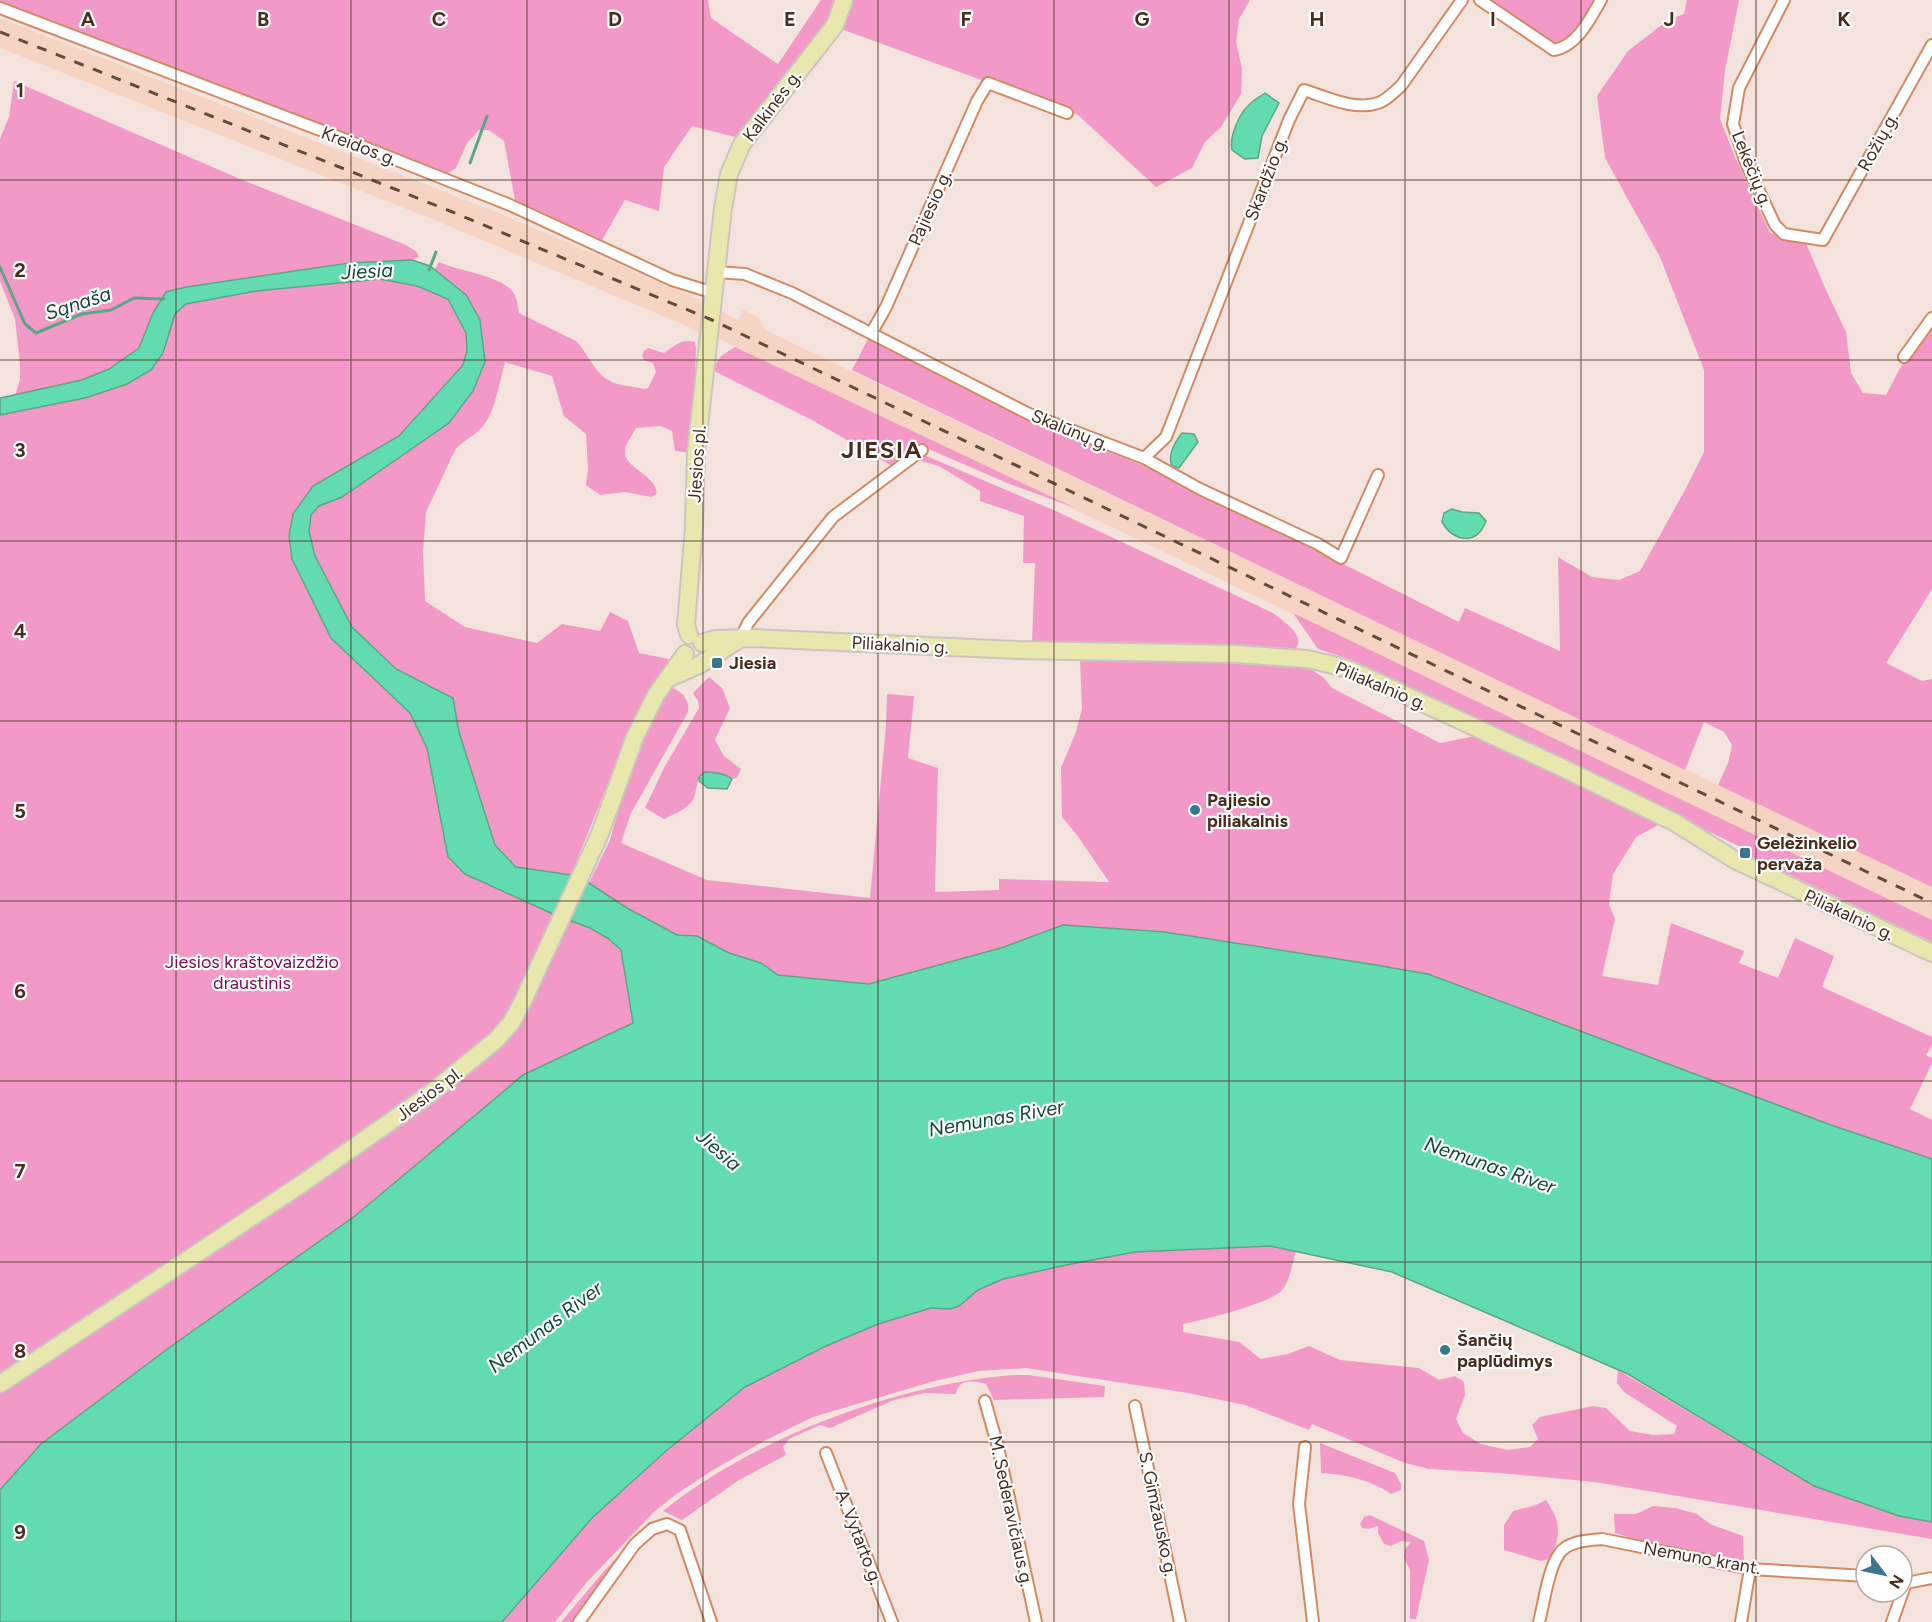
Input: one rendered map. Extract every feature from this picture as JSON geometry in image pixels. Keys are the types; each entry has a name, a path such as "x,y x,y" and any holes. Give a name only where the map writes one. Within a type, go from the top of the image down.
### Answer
{"main road":[{"name":"Kalkinės g.","path":"714,293 729,174 742,144 835,25 844,0"},
{"name":"Jiesios pl.","path":"695,639 686,625 694,527 696,453 714,293"},
{"name":"Piliakalnio g.","path":"695,639 741,638 1018,650 1235,654 1308,659 1325,663 1348,669 1569,771 1674,822 1735,860 1932,953"},
{"path":"667,679 699,665 741,638"},
{"name":"Jiesios pl.","path":"0,1384 300,1185 464,1068 496,1040 511,1023 522,1003 585,868 635,737 656,695 685,654 681,645 683,639 695,639"}],"street":[{"name":"Skardžio g.","path":"1144,458 1166,437 1289,120 1304,90 1361,106 1379,103 1390,97 1401,86 1462,0"},
{"path":"1480,0 1554,50 1565,48 1575,38 1601,0"},
{"name":"Lekėčių g.","path":"1784,0 1739,88 1733,124 1746,163 1775,225 1784,234 1823,240"},
{"name":"Kreidos g.","path":"0,8 349,141 499,201 672,280 714,293"},
{"name":"Rožių g.","path":"1823,240 1932,45"},
{"name":"Pajiesio g.","path":"872,332 886,307 977,101 988,84 1066,113"},
{"name":"Skalūnų g.","path":"716,272 745,274 764,280 872,332 1029,414 1115,449 1144,458 1200,489 1318,544 1341,558 1378,476"},
{"path":"1904,357 1932,318"},
{"path":"741,638 748,623 833,516 922,450"},
{"name":"M. Sederavičiaus g.","path":"985,1401 998,1447 1036,1622"},
{"name":"S. Gimžausko g.","path":"1135,1406 1180,1622"},
{"path":"1305,1447 1299,1504 1313,1622"},
{"name":"A. Vytarto g.","path":"826,1452 892,1622"},
{"path":"579,1622 629,1552 652,1529 667,1524 680,1530 711,1622"},
{"name":"Nemuno krant.","path":"1539,1622 1552,1569 1559,1552 1581,1540 1602,1539 1750,1569 1854,1575"},
{"path":"1741,1622 1750,1569"},
{"path":"1914,1581 1932,1578"},
{"path":"1892,1622 1897,1604"}],"shaded area":[{"path":"0,18 504,215 705,302 703,331 697,333 689,327 437,221 0,48"},
{"path":"720,310 738,320 743,310 758,317 765,330 1932,887 1932,920 735,347 715,336"}],"green space":[{"path":"0,0 708,0 711,18 778,64 821,0 838,0 832,19 739,138 692,126 664,167 659,211 625,200 602,240 515,200 504,141 489,130 479,130 467,143 456,168 448,173 245,98 0,2"},
{"path":"850,0 1250,0 1239,19 1236,42 1242,69 1241,94 1221,127 1205,142 1192,168 1156,187 1078,115 841,29"},
{"path":"1486,0 1601,0 1564,42 1553,44"},
{"path":"1687,0 1739,0 1725,70 1720,119 1770,233 1805,241 1846,332 1851,373 1863,393 1886,395 1900,368 1932,324 1932,589 1886,663 1922,681 1932,679 1932,887 1718,785 1728,763 1732,745 1724,732 1704,722 1685,770 852,370 868,339 1034,423 1160,472 1459,622 1465,608 1560,651 1558,557 1592,577 1619,580 1640,571 1704,452 1704,370 1660,257 1605,158 1597,96 1628,51 1668,20 1684,14"},
{"path":"14,81 240,179 406,245 416,251 419,257 412,260 349,263 186,287 166,292 153,313 139,348 109,369 82,380 15,396 20,379 20,364 15,319 0,281 0,139 9,117"},
{"path":"439,262 493,279 511,289 515,295 519,313 576,341 595,368 604,377 618,384 648,388 656,372 653,363 644,360 642,356 644,351 648,348 664,353 682,342 695,342 692,453 675,451 672,431 661,426 636,428 625,447 629,462 654,484 656,495 651,497 625,492 600,495 586,485 588,469 586,434 564,416 552,376 505,362 488,419 481,429 455,450 426,512 423,551 425,601 465,627 537,643 562,624 600,631 610,612 628,621 639,653 669,659 633,721 571,875 517,867 495,845 459,732 453,698 396,669 352,627 315,556 309,531 311,515 319,506 342,497 449,423 473,391 485,362 466,295 434,270"},
{"name":"Jiesios kraštovaizdžio draustinis","path":"399,269 453,296 476,353 447,410 316,491 299,524 320,600 411,695 473,851 621,923 633,1023 523,1075 355,1216 41,1444 0,1490 0,405 109,379 139,358 170,299"},
{"path":"735,347 1075,508 1007,483 924,447 892,466 812,420 712,370 721,356"},
{"path":"924,455 1058,512 1273,613 1293,630 1298,645 1294,651 1032,643 1035,563 1023,563 1024,516 980,501 980,491 939,466 914,459"},
{"path":"1293,613 1932,920 1932,942 1748,855 1749,851 1352,660 1318,649"},
{"path":"1080,658 1244,661 1307,666 1324,678 1332,688 1440,743 1475,736 1660,824 1636,837 1613,874 1609,904 1615,919 1602,976 1658,985 1671,923 1744,951 1739,963 1778,978 1795,938 1834,956 1822,987 1932,1037 1932,1045 1926,1055 1932,1058 1932,1063 1910,1109 1932,1120 1932,1159 1831,1125 1428,974 1165,932 1063,925 1001,948 869,984 778,975 761,963 729,953 697,936 677,935 627,908 589,883 610,840 623,793 644,733 668,691 673,688 685,697 688,712 631,813 621,843 707,880 870,898 887,694 914,696 908,758 938,768 935,892 999,890 999,879 1109,882 1062,817 1061,768 1076,732 1082,709"},
{"path":"709,677 722,688 730,708 715,740 724,756 741,769 737,778 732,779 714,772 701,775 691,803 683,810 664,819 645,808 664,768 699,708 693,693"},
{"path":"1270,1246 1296,1251 1289,1278 1281,1291 1250,1306 1183,1324 1183,1332 1239,1342 1261,1359 1288,1354 1309,1346 1340,1360 1419,1368 1439,1380 1455,1376 1464,1382 1465,1395 1456,1419 1463,1433 1481,1444 1507,1450 1530,1447 1538,1439 1532,1425 1540,1417 1593,1406 1606,1408 1630,1431 1653,1435 1674,1434 1677,1426 1624,1392 1617,1383 1618,1370 1814,1486 1899,1516 1932,1522 1932,1539 1595,1482 1429,1469 1405,1463 1312,1424 1309,1430 1245,1405 1188,1393 1026,1368 978,1371 931,1382 813,1417 764,1441 675,1495 654,1512 586,1583 555,1622 502,1622 592,1518 666,1451 745,1387 824,1347 878,1324 931,1308 959,1306 978,1290 1003,1279 1135,1252"},
{"path":"1029,1375 1105,1386 1104,1397 994,1400 986,1384 967,1382 960,1385 956,1394 925,1393 894,1400 830,1428 820,1425 789,1439 783,1447 786,1455 739,1480 682,1520 663,1511 740,1460 783,1438 829,1419 922,1390 968,1380"},
{"path":"1320,1443 1395,1473 1401,1484 1401,1490 1391,1494 1358,1479 1321,1473"},
{"path":"1546,1500 1555,1515 1558,1529 1556,1543 1549,1559 1541,1561 1504,1550 1504,1525 1513,1511"},
{"path":"1653,1506 1676,1508 1697,1514 1710,1524 1743,1536 1744,1563 1735,1559 1730,1561 1647,1543 1615,1533 1614,1514 1636,1514"},
{"path":"1370,1515 1424,1541 1429,1560 1416,1619 1410,1619 1410,1570 1404,1558 1405,1549 1411,1542 1401,1541 1391,1546 1384,1544 1378,1533 1378,1526 1368,1529 1362,1528 1360,1524 1364,1517"},
{"path":"639,1535 572,1622 561,1622 605,1570"}],"water":[{"path":"1265,93 1279,103 1262,136 1258,158 1245,159 1232,150 1233,132 1245,109"},
{"name":"Nemunas River","path":"412,260 430,266 466,295 480,320 485,362 473,391 449,423 342,497 319,506 311,515 309,531 315,556 352,627 396,669 453,698 459,732 495,845 516,867 571,875 589,883 627,908 677,935 697,936 729,953 761,963 778,975 869,984 1001,948 1063,925 1165,932 1428,974 1831,1125 1932,1159 1932,1522 1899,1516 1814,1486 1628,1374 1392,1272 1270,1246 1135,1252 1003,1279 978,1290 959,1306 950,1309 931,1308 878,1324 824,1347 745,1387 666,1451 592,1518 502,1622 0,1622 0,1490 41,1444 166,1350 355,1216 523,1075 633,1023 621,950 609,939 590,928 553,914 465,874 448,857 427,748 410,713 331,638 292,559 289,536 293,514 313,486 399,436 463,365 467,351 466,333 448,299 417,286 380,279 256,291 186,304 175,314 163,353 151,370 127,384 85,398 0,415 0,398 82,380 109,369 139,348 153,313 166,292 186,287 349,263"},
{"path":"1182,433 1194,434 1198,442 1179,468 1172,466 1170,457 1174,444"},
{"path":"1452,509 1479,513 1486,521 1477,535 1471,538 1459,537 1447,529 1442,522 1444,513"},
{"path":"705,772 723,774 732,779 727,789 708,788 699,781 699,777"}],"waterway":[{"path":"470,163 487,116"},
{"path":"429,270 436,252"},
{"name":"Sąnaša","path":"0,267 25,324 36,333 82,314 111,310 134,298 164,299"}],"railway":[{"path":"0,32 450,211 712,320 1932,903"}],"place":[{"name":"Jiesia","path":"717,663"},
{"name":"Pajiesio piliakalnis","path":"1195,810"},
{"name":"Geležinkelio pervaža","path":"1745,853"},
{"name":"Šančių paplūdimys","path":"1445,1350"}],"district":[{"name":"JIESIA","path":"882,450"}]}
